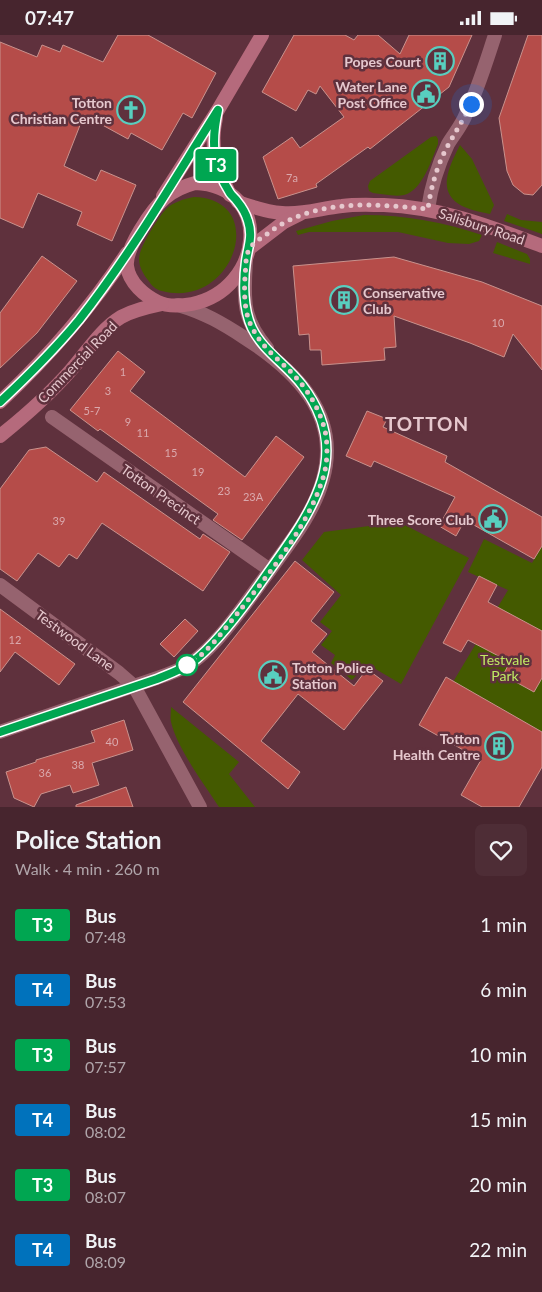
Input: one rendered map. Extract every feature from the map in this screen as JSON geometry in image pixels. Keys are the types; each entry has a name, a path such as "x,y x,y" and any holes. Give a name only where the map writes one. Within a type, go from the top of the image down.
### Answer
{"main road":[{"path":"218,110 214,127 213,148 217,166 234,198 245,213 250,226 248,254 239,273 228,286 215,295 201,302 178,305 162,304 141,291 130,274 127,267 131,247 218,110 262,35"},
{"path":"156,207 173,192 184,186 196,183 209,184 234,198"},
{"name":"Salisbury Road","path":"234,198 258,209 282,213 303,213 343,206 385,205 428,209 458,217 542,246"},
{"name":"Salisbury Road","path":"248,254 284,222 303,213"},
{"name":"Commercial Road","path":"0,402 38,366 78,321 131,247"},
{"name":"Commercial Road","path":"0,435 35,406 72,370 107,328 122,317 139,309 162,304"}],"street":[{"path":"428,209 430,191 438,169 449,143 465,117 494,35"},
{"path":"0,732 181,669 202,654 222,632 270,570 314,503 323,480 327,451 324,427 316,406 296,378 277,360 252,329 247,313 245,285 248,254"},
{"path":"178,305 210,316 277,360"},
{"name":"Totton Precinct","path":"52,417 270,570"},
{"name":"Testwood Lane","path":"0,585 134,686 200,807"}],"green space":[{"path":"436,136 438,144 429,166 421,181 410,192 397,196 369,191 370,181 431,137"},
{"path":"460,145 472,159 494,205 490,214 467,208 450,196 447,180 452,162"},
{"path":"194,197 217,202 231,215 236,233 233,252 224,270 208,285 187,292 162,291 151,284 144,275 139,259 142,247 166,209 175,203"},
{"path":"507,214 521,220 542,222 542,234 504,221"},
{"path":"364,215 424,220 482,235 479,241 469,244 448,243 398,232 309,232 298,235 296,231"},
{"path":"497,242 527,254 530,264 493,253"},
{"path":"399,522 469,558 401,684 367,664 352,680 331,663 335,655 321,645 332,631 320,622 341,595 302,560 324,532"},
{"name":"Testvale Park","path":"484,539 532,563 542,546 542,732 453,682 508,590 468,572"},
{"path":"171,707 239,762 229,774 255,807 219,807 179,743 171,722"}],"building":[{"path":"118,35 148,35 216,73 192,118 183,113 162,150 131,133 128,139 84,115 64,166 96,181 101,170 136,185 112,241 77,225 82,212 38,193 23,228 0,218 0,42 37,57 42,45 60,52 63,45 103,62"},
{"path":"294,35 345,35 354,40 358,35 378,35 400,54 409,35 472,35 449,87 370,149 368,147 316,184 317,187 278,199 263,157 292,137 300,148 344,117 320,86 316,94 308,90 296,111 262,92"},
{"path":"528,35 542,35 542,185 533,195 524,194 513,185 507,171 499,118"},
{"path":"42,256 77,281 37,333 0,368 0,313"},
{"path":"394,257 482,282 542,306 542,370 513,334 504,357 394,316 396,347 384,348 385,360 322,365 321,350 310,350 309,334 299,335 293,266"},
{"path":"118,351 145,372 130,391 245,477 276,436 304,457 242,540 213,520 218,514 100,429 98,431 70,410"},
{"path":"367,411 387,419 383,427 447,456 445,462 542,517 542,546 534,559 465,520 456,536 439,526 455,497 374,461 371,467 346,456"},
{"path":"46,447 97,482 104,472 200,539 203,534 230,552 203,591 102,523 77,559 69,554 59,567 38,553 17,581 0,569 0,489 29,450"},
{"name":"Totton Police Station","path":"295,561 334,592 311,621 327,634 312,652 354,686 367,669 383,681 344,730 298,694 261,741 300,772 288,789 183,702"},
{"path":"479,576 497,585 488,602 542,631 542,678 534,692 503,675 510,662 468,640 461,652 443,643"},
{"path":"0,609 75,664 59,685 15,652 0,672"},
{"path":"185,619 198,631 174,657 160,644"},
{"name":"Totton Health Centre","path":"446,677 542,732 542,767 519,807 482,807 461,795 481,760 419,725"},
{"path":"124,720 133,750 92,763 99,785 73,793 70,785 41,794 34,807 14,798 6,772 36,762 36,760 95,742 91,731"},
{"path":"126,787 133,807 76,807 76,805"}],"bus line":[{"name":"T3","path":"0,402 48,355 78,321 107,283 218,110 214,127 213,148 217,166 230,195 238,202 250,226 251,237 246,260 245,285 247,313 252,329 260,340 303,386 316,406 326,436 326,466 323,480 307,516 258,587 211,645 193,661 181,669 157,679 0,732"}],"place":[{"name":"Popes Court","path":"440,61"},
{"name":"Water Lane Post Office","path":"426,94"},
{"name":"Totton Christian Centre","path":"131,110"},
{"name":"Conservative Club","path":"344,300"},
{"name":"Three Score Club","path":"493,519"},
{"name":"Totton Police Station","path":"273,675"},
{"name":"Totton Health Centre","path":"499,746"}],"district":[{"name":"TOTTON","path":"427,423"}],"route":[{"path":"187,665 211,645 258,587 288,545 314,503 326,466 326,436 316,406 303,386 277,360 252,329 245,299 246,260 250,248 284,222 303,213 343,206 385,205 428,209 430,191 438,169 449,143 471,104"}]}
